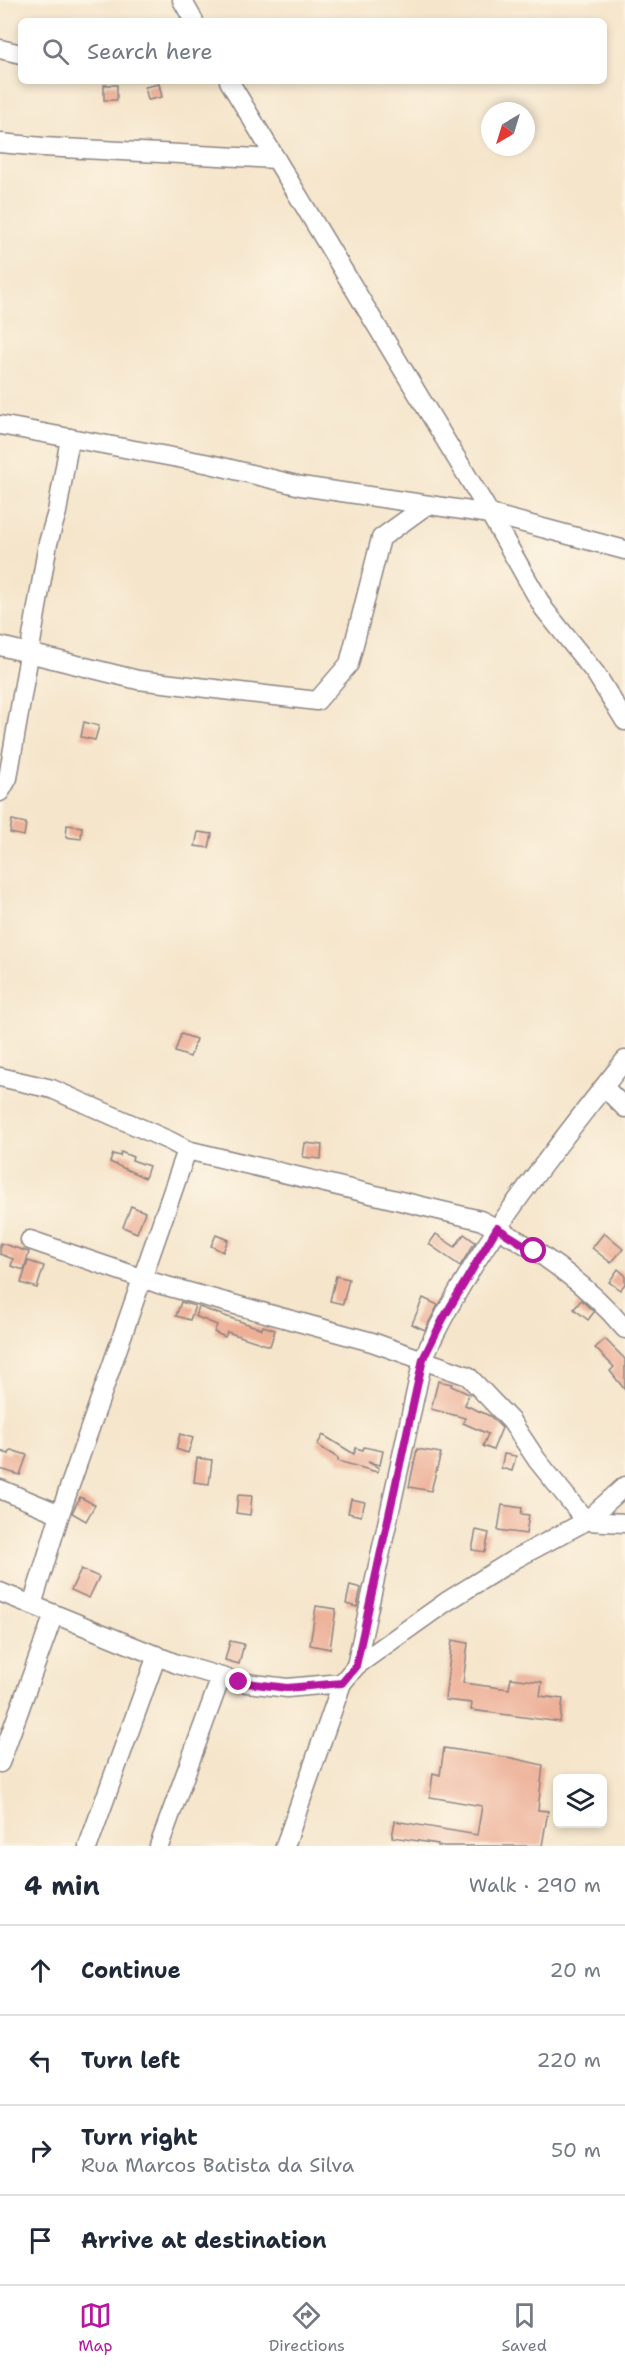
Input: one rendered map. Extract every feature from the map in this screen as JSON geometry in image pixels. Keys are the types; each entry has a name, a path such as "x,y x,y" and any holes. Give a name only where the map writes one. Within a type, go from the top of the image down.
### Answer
{"street":[{"path":"182,0 192,18"},
{"path":"0,49 18,53"},
{"path":"231,84 490,514 544,609 596,674 625,721"},
{"path":"0,143 276,159"},
{"path":"0,425 210,464 301,486 490,514 625,550"},
{"path":"0,792 8,778 48,543 57,512 70,438"},
{"path":"0,646 138,680 317,700 349,664 381,538 427,505"},
{"path":"356,1666 423,1359 443,1319 497,1228 625,1060"},
{"path":"0,1077 52,1089 187,1150 464,1215 497,1228 552,1263 594,1298 625,1329"},
{"path":"604,1087 625,1108"},
{"path":"32,1605 60,1515 187,1150"},
{"path":"30,1240 142,1278 372,1342 468,1376 511,1421 537,1460 586,1521 625,1523"},
{"path":"285,1846 342,1683 356,1666 446,1602 515,1559 586,1521 625,1486"},
{"path":"0,1489 60,1515"},
{"path":"0,1592 157,1655 239,1682 287,1688 342,1683"},
{"path":"0,1763 54,1614"},
{"path":"88,1846 157,1655"},
{"path":"159,1846 221,1677"}],"building":[{"path":"159,84 162,97 148,100 145,87"},
{"path":"104,85 117,85 117,100 104,100"},
{"path":"84,722 99,726 95,740 81,737"},
{"path":"12,820 26,823 24,836 10,833"},
{"path":"67,825 82,827 81,839 66,837"},
{"path":"198,832 212,834 209,848 195,846"},
{"path":"181,1034 196,1039 190,1057 175,1052"},
{"path":"305,1143 322,1145 321,1159 303,1157"},
{"path":"121,1152 133,1157 132,1160 149,1166 145,1178 110,1162 113,1154 120,1156"},
{"path":"131,1206 145,1212 137,1233 123,1227"},
{"path":"604,1233 623,1249 611,1263 592,1248"},
{"path":"436,1234 455,1247 464,1234 475,1242 460,1266 429,1244"},
{"path":"216,1235 228,1240 223,1252 211,1246"},
{"path":"0,1243 29,1252 24,1270 11,1266 13,1259 0,1254"},
{"path":"28,1261 44,1266 37,1288 21,1283"},
{"path":"618,1269 625,1275 625,1284 620,1290 609,1282"},
{"path":"336,1276 349,1279 343,1304 330,1301"},
{"path":"423,1298 438,1305 425,1330 412,1324"},
{"path":"581,1300 594,1312 588,1320 574,1309"},
{"path":"181,1302 195,1306 190,1320 176,1316"},
{"path":"199,1307 262,1329 263,1326 275,1330 270,1346 227,1332 225,1337 214,1332 217,1325 195,1316"},
{"path":"605,1339 625,1359 625,1390 610,1371 614,1367 595,1348"},
{"path":"438,1381 452,1384 451,1386 469,1394 465,1405 490,1416 502,1428 493,1450 483,1446 488,1434 463,1423 465,1418 431,1409"},
{"path":"180,1434 193,1438 188,1453 176,1449"},
{"path":"323,1435 354,1454 356,1448 363,1450 364,1447 383,1451 380,1465 368,1462 379,1468 377,1472 338,1461 338,1458 317,1445"},
{"path":"417,1449 441,1453 431,1491 409,1487"},
{"path":"11,1450 27,1455 20,1475 0,1469 0,1451 9,1454"},
{"path":"504,1454 516,1456 512,1471 501,1468"},
{"path":"197,1458 212,1460 209,1484 194,1482"},
{"path":"238,1495 252,1496 250,1515 236,1513"},
{"path":"80,1497 95,1505 86,1521 72,1513"},
{"path":"351,1499 365,1502 361,1516 348,1513"},
{"path":"502,1505 522,1508 521,1514 529,1515 526,1534 498,1530"},
{"path":"476,1530 489,1533 485,1552 472,1550"},
{"path":"81,1569 99,1577 89,1598 71,1590"},
{"path":"350,1585 361,1588 357,1607 346,1604"},
{"path":"316,1606 336,1609 330,1649 310,1645"},
{"path":"452,1640 468,1643 463,1683 509,1689 511,1678 542,1682 540,1696 563,1699 560,1722 471,1710 472,1703 445,1700"},
{"path":"230,1641 244,1644 239,1664 225,1660"},
{"path":"444,1748 543,1765 538,1810 548,1811 542,1846 438,1846 438,1844 392,1837 395,1821 477,1835 482,1806 430,1797 433,1773 440,1775"}],"route":[{"path":"239,1682 287,1688 342,1683 356,1666 423,1359 443,1319 497,1228 534,1251"}]}
